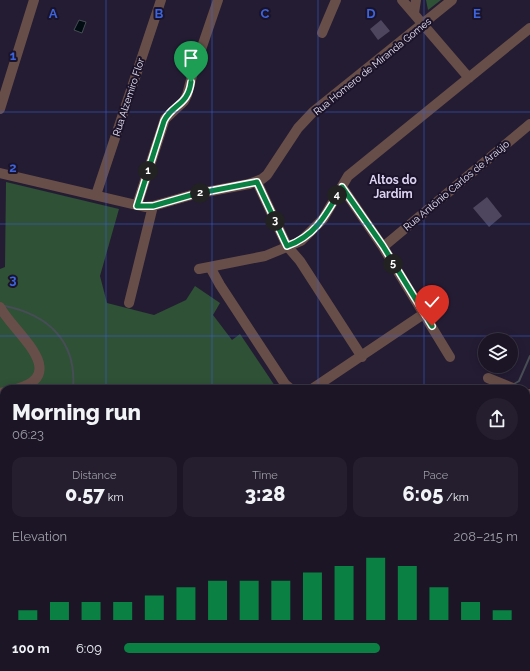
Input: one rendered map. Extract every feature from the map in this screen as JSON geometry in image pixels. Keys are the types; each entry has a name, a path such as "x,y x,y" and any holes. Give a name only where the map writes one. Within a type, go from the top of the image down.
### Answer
{"street":[{"path":"0,109 34,0"},
{"name":"Rua Alzemiro Flor","path":"96,195 161,0"},
{"path":"137,206 165,119 184,101 187,95 218,0"},
{"path":"322,33 336,0"},
{"path":"402,0 469,78"},
{"path":"414,13 416,0"},
{"name":"Rua Homero de Miranda Gomes","path":"257,182 267,175 290,139 313,112 383,54 424,24 452,0"},
{"path":"199,269 265,256 301,241 323,220 348,176 530,28"},
{"name":"Rua Antônio Carlos de Araújo","path":"383,246 530,124"},
{"path":"0,173 137,206 153,206 199,193 257,182 287,246 300,262 362,357"},
{"path":"342,187 383,246 425,313 450,357"},
{"path":"129,303 153,206"},
{"path":"210,266 220,285 281,378 287,385"},
{"path":"0,307 9,322 35,352 40,364 40,371 36,378 26,385"},
{"path":"318,385 362,357 425,313"},
{"path":"488,378 506,385"}],"green space":[{"path":"426,0 441,0 428,10"},
{"path":"6,182 119,209 100,276 107,303 154,315 186,300 195,286 220,303 213,315 232,340 240,334 274,385 0,385 0,269 5,267"}],"shaded area":[{"path":"79,20 86,22 82,33 74,30"}],"building":[{"path":"381,20 390,31 378,40 370,29"},
{"path":"487,197 502,216 489,227 473,208"}],"waterway":[{"path":"5,306 21,310 35,316 57,333 65,344 70,357 73,372 73,385"},
{"path":"514,384 519,381 530,356"}],"district":[{"name":"Altos do Jardim","path":"393,187"}],"route":[{"path":"191,82 191,86 184,101 167,116 164,121 137,206 153,206 195,194 257,182 287,246 301,241 323,220 342,187 383,246 432,326"}]}
